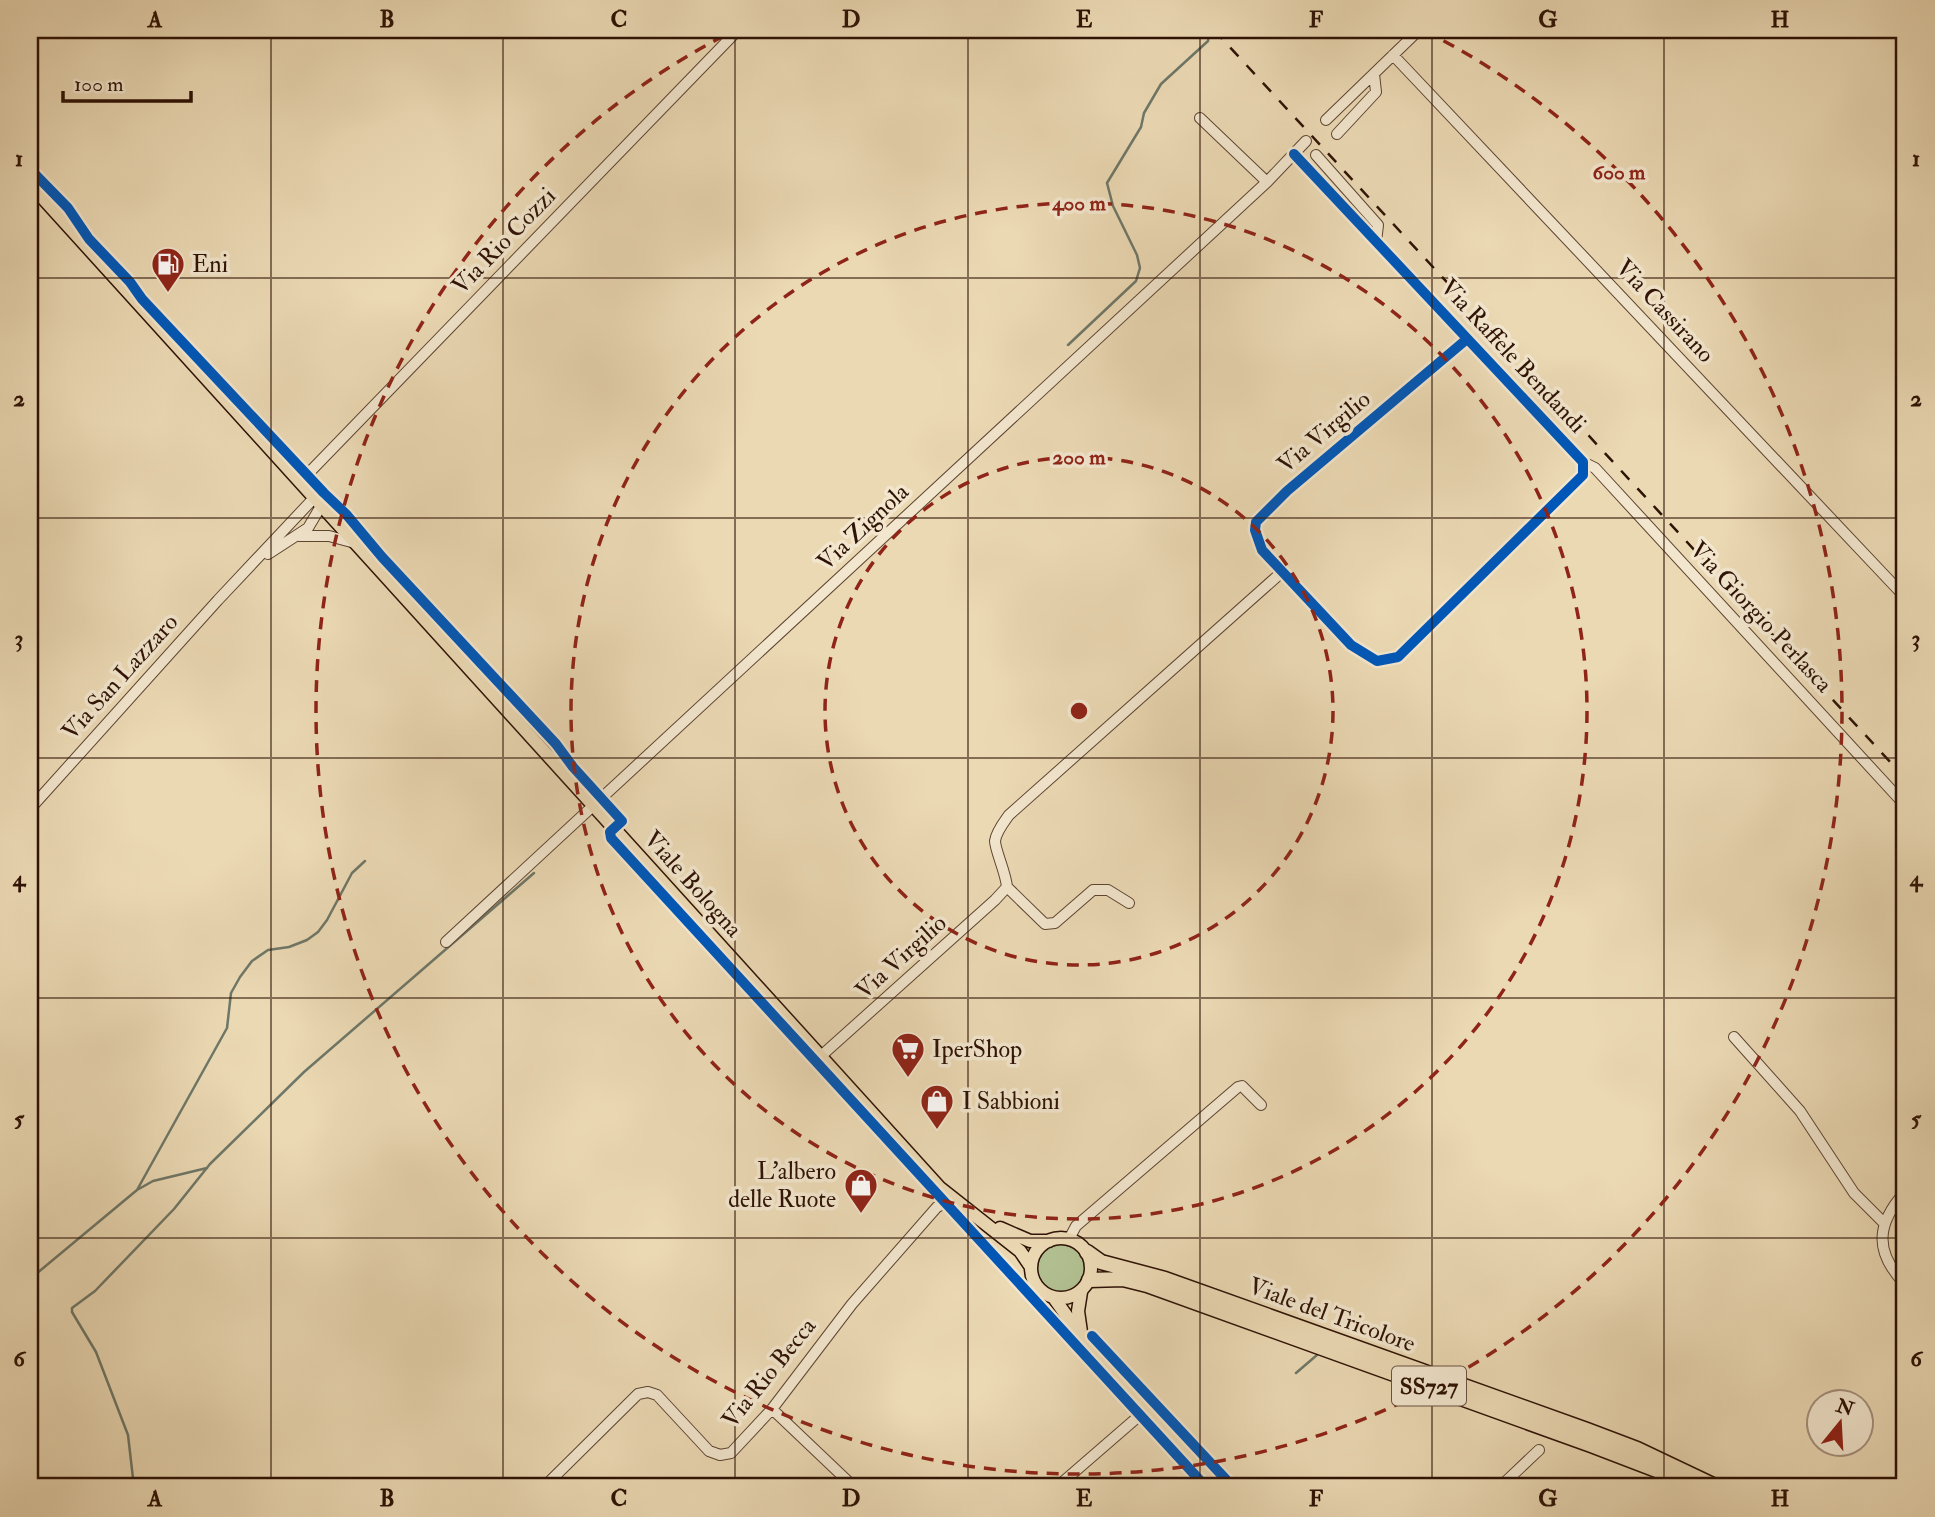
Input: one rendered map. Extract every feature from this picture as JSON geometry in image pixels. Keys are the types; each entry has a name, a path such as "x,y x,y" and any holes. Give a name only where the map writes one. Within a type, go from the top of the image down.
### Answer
{"highway":[{"name":"Viale del Tricolore","path":"1087,1252 1101,1262 1165,1279 1637,1449 1717,1487"},
{"name":"Viale del Tricolore","path":"1085,1286 1123,1279 1147,1285 1591,1445 1680,1479 1694,1487"}],"main road":[{"name":"Viale Bologna","path":"30,184 940,1188 958,1202"},
{"path":"958,1202 1012,1234 1030,1241 1069,1239 1087,1252 1091,1266 1078,1311 1083,1339"},
{"path":"958,1202 1020,1251 1031,1267 1037,1286 1054,1298 1083,1339 1219,1487"},
{"path":"1031,1267 1035,1254 1049,1241"},
{"path":"1054,1298 1073,1297 1085,1286"}],"street":[{"name":"Via Rio Cozzi","path":"301,481 738,30"},
{"path":"1326,120 1419,30"},
{"name":"Via Cassirano","path":"1393,55 1905,597"},
{"path":"1336,134 1376,92 1374,74"},
{"path":"1200,118 1268,182"},
{"name":"Via Zignola","path":"446,942 1268,182 1306,141"},
{"name":"Via Raffele Bendandi","path":"1282,572 1351,645 1377,661 1398,657 1583,475 1583,462 1294,154"},
{"path":"1316,155 1378,225 1376,242"},
{"name":"Via Virgilio","path":"1282,572 1262,550 1255,530 1256,522 1287,491 1467,339"},
{"name":"Via Giorgio Perlasca","path":"1583,462 1595,468 1905,805"},
{"name":"Via San Lazzaro","path":"243,574 273,550 308,528 318,502"},
{"name":"Via San Lazzaro","path":"30,809 243,574 318,502"},
{"path":"298,536 329,536 355,543"},
{"path":"1129,903 1108,890 1093,890 1055,923 1045,924 1007,887 1006,875 995,843 998,831 1009,815 1282,572"},
{"name":"Via Virgilio","path":"821,1056 1007,887"},
{"path":"1734,1037 1800,1111 1854,1193 1884,1223"},
{"path":"1069,1239 1076,1226 1238,1087 1241,1086 1261,1105"},
{"path":"1905,1192 1892,1206 1884,1223 1882,1236 1885,1257 1905,1284"},
{"name":"Via Rio Becca","path":"544,1487 638,1394 648,1392 657,1395 709,1451 720,1455 731,1453 772,1409 852,1304 937,1207 958,1202"},
{"path":"772,1409 854,1487"},
{"path":"1057,1487 1147,1409"},
{"path":"1500,1487 1539,1450"}],"green space":[{"path":"1061,1244 1078,1251 1085,1268 1078,1285 1061,1292 1044,1285 1037,1268 1044,1251"}],"waterway":[{"path":"1068,345 1136,281 1140,268 1137,255 1113,206 1107,183 1141,127 1144,113 1161,84 1208,41 1209,30"},
{"path":"30,1279 137,1190 227,1028 231,993 240,977 252,961 268,950 289,947 318,932 352,873 365,861"},
{"path":"134,1487 128,1435 96,1352 72,1308 95,1291 174,1209 210,1164 304,1072 534,873"},
{"path":"137,1190 153,1181 207,1168"},
{"path":"1296,1373 1317,1355"}],"railway":[{"path":"1214,30 1905,778"}],"cycle path":[{"path":"1294,154 1583,462 1583,475 1398,657 1377,661 1351,645 1262,550 1255,530 1256,522 1287,491 1467,339"},
{"path":"30,169 68,208 89,239 130,282 142,299 346,514 382,557 556,744 622,821 610,832 611,838 1206,1487"},
{"path":"1092,1336 1233,1487"}],"place":[{"name":"Eni","path":"168,294"},
{"name":"IperShop","path":"908,1079"},
{"name":"I Sabbioni","path":"937,1131"},
{"name":"L'albero delle Ruote","path":"861,1215"}]}
